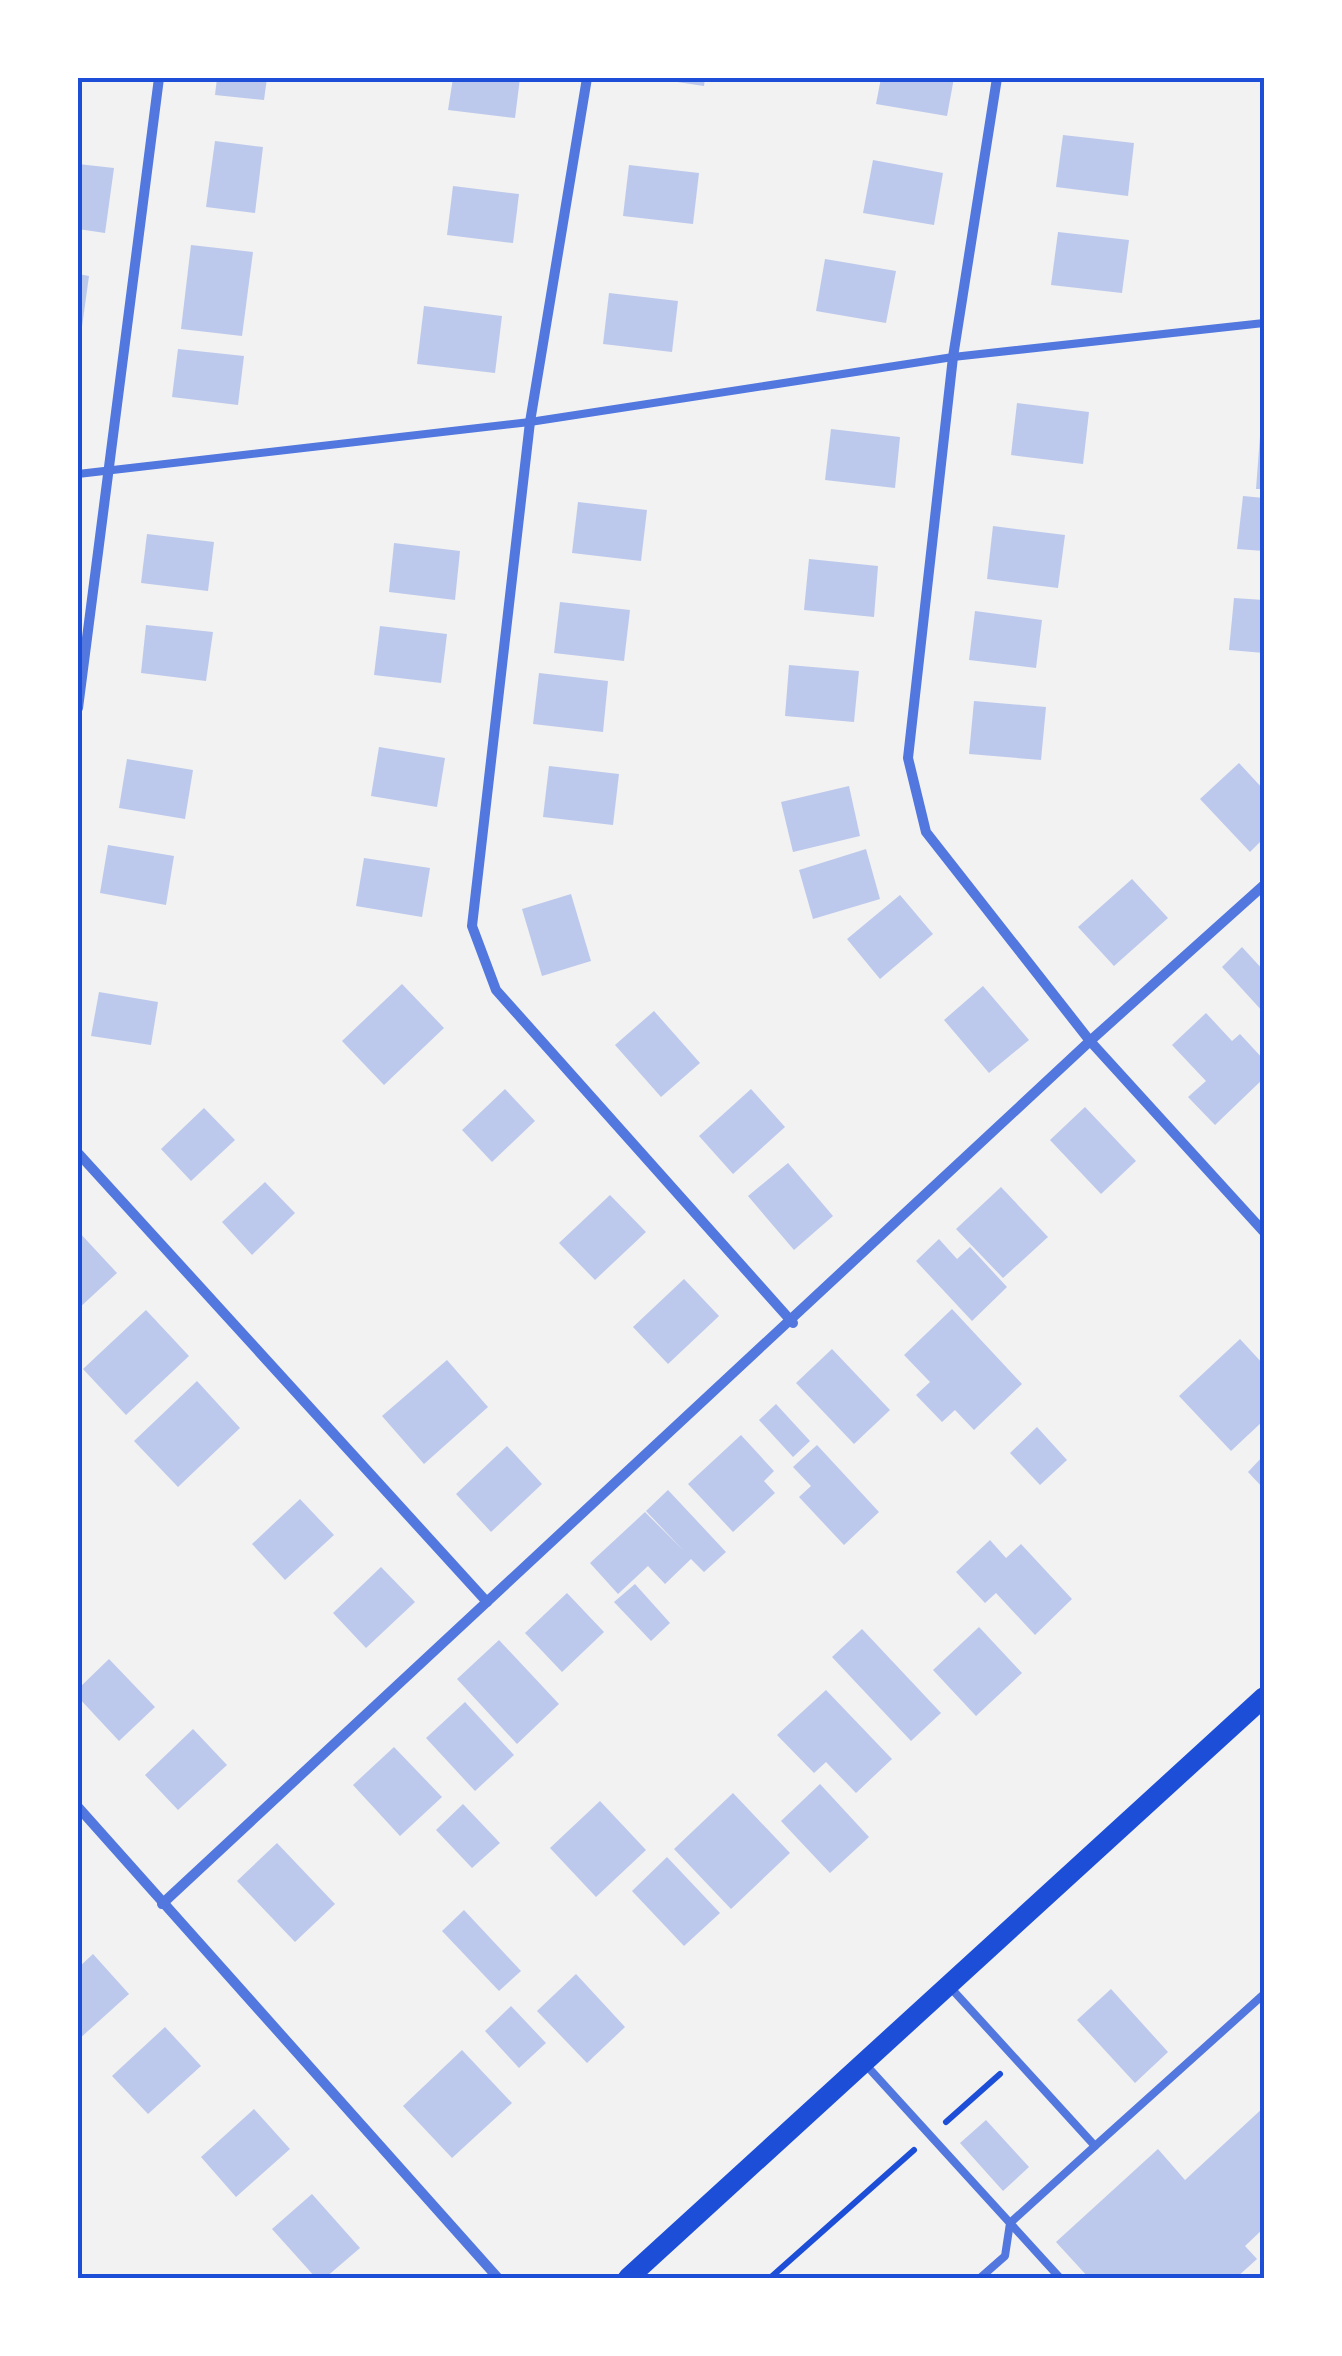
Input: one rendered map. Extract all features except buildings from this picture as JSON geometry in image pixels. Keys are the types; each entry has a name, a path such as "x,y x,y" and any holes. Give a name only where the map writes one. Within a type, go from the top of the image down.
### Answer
{"main road":[{"path":"628,2278 1264,1697"}],"street":[{"path":"78,708 105,472 159,78"},
{"path":"587,78 530,422 472,926 496,990 792,1323"},
{"path":"997,78 952,357 908,758 926,832 1090,1042 1264,1232"},
{"path":"162,1904 792,1323 1090,1042 1264,886"},
{"path":"78,1153 486,1602"},
{"path":"78,1808 498,2278"}],"lane":[{"path":"78,474 530,422 952,357 1264,323"},
{"path":"948,1984 1095,2146"},
{"path":"980,2278 1004,2256 1010,2223 1264,1994"},
{"path":"863,2062 1060,2278"}],"path":[{"path":"770,2278 1016,2060"}]}
